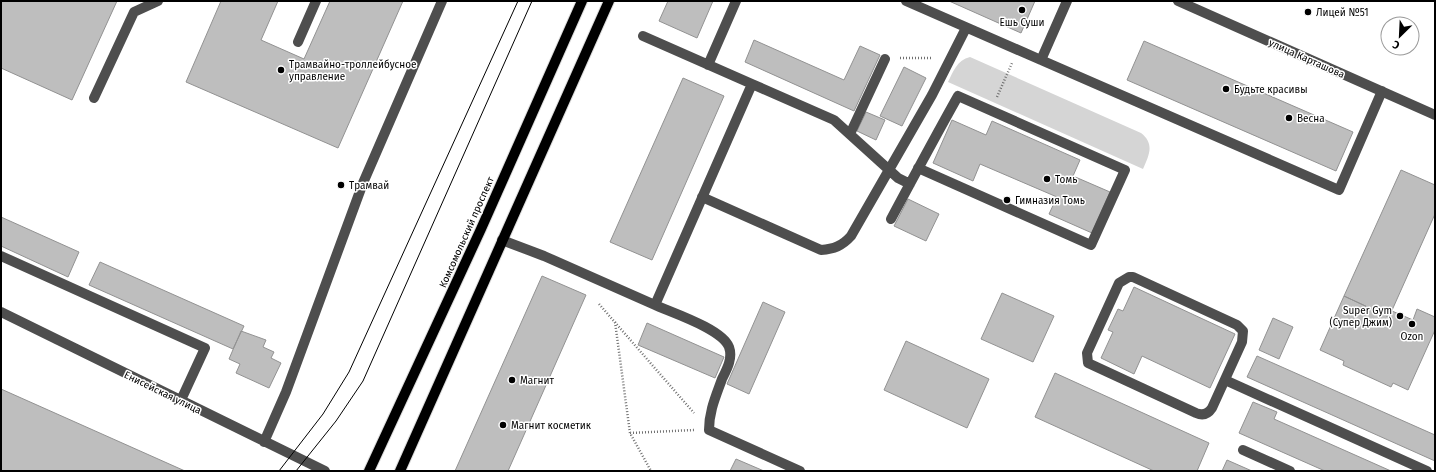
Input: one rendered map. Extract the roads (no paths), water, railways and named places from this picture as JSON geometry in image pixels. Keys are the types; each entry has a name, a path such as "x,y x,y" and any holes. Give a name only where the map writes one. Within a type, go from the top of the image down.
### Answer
{"main road":[{"name":"Комсомольский проспект","path":"369,471 481,229 582,1"},
{"path":"400,471 609,1"}],"street":[{"path":"94,98 134,12 158,1"},
{"path":"298,42 316,1"},
{"path":"264,442 286,392 363,183 442,1"},
{"path":"708,65 736,1"},
{"path":"906,1 1339,190 1382,92"},
{"path":"1041,60 1067,1"},
{"name":"улица Карташова","path":"1178,1 1435,115"},
{"path":"702,197 821,250 835,249 844,244 851,236 889,170 952,58 966,28"},
{"path":"643,36 834,120 898,178 910,184"},
{"path":"850,134 885,59"},
{"path":"655,305 752,84"},
{"path":"891,219 918,168 958,96 1125,170 1092,245 918,168"},
{"path":"502,240 544,256 715,332 726,341 730,347 730,362 710,411 709,430 800,471"},
{"path":"1,256 205,348 181,400"},
{"path":"1133,277 1240,327 1244,338 1225,380 1210,411 1200,414 1093,367 1088,363 1087,353 1121,280 1133,277"},
{"name":"Енисейская улица","path":"1,312 325,471"},
{"path":"1225,380 1427,471"},
{"path":"1243,450 1290,471"}],"tram line":[{"path":"279,471 323,414 349,372 518,1"},
{"path":"296,471 336,421 363,381 532,1"}],"place":[{"name":"Ешь Суши","path":"1022,10"},
{"name":"Лицей №51","path":"1308,12"},
{"name":"Трамвайно-троллейбусное управление","path":"281,70"},
{"name":"Будьте красивы","path":"1226,89"},
{"name":"Весна","path":"1289,118"},
{"name":"Томь","path":"1047,179"},
{"name":"Трамвай","path":"341,185"},
{"name":"Гимназия Томь","path":"1007,200"},
{"name":"Super Gym (Супер Джим)","path":"1400,316"},
{"name":"Ozon","path":"1412,324"},
{"name":"Магнит","path":"512,380"},
{"name":"Магнит косметик","path":"503,425"}]}
